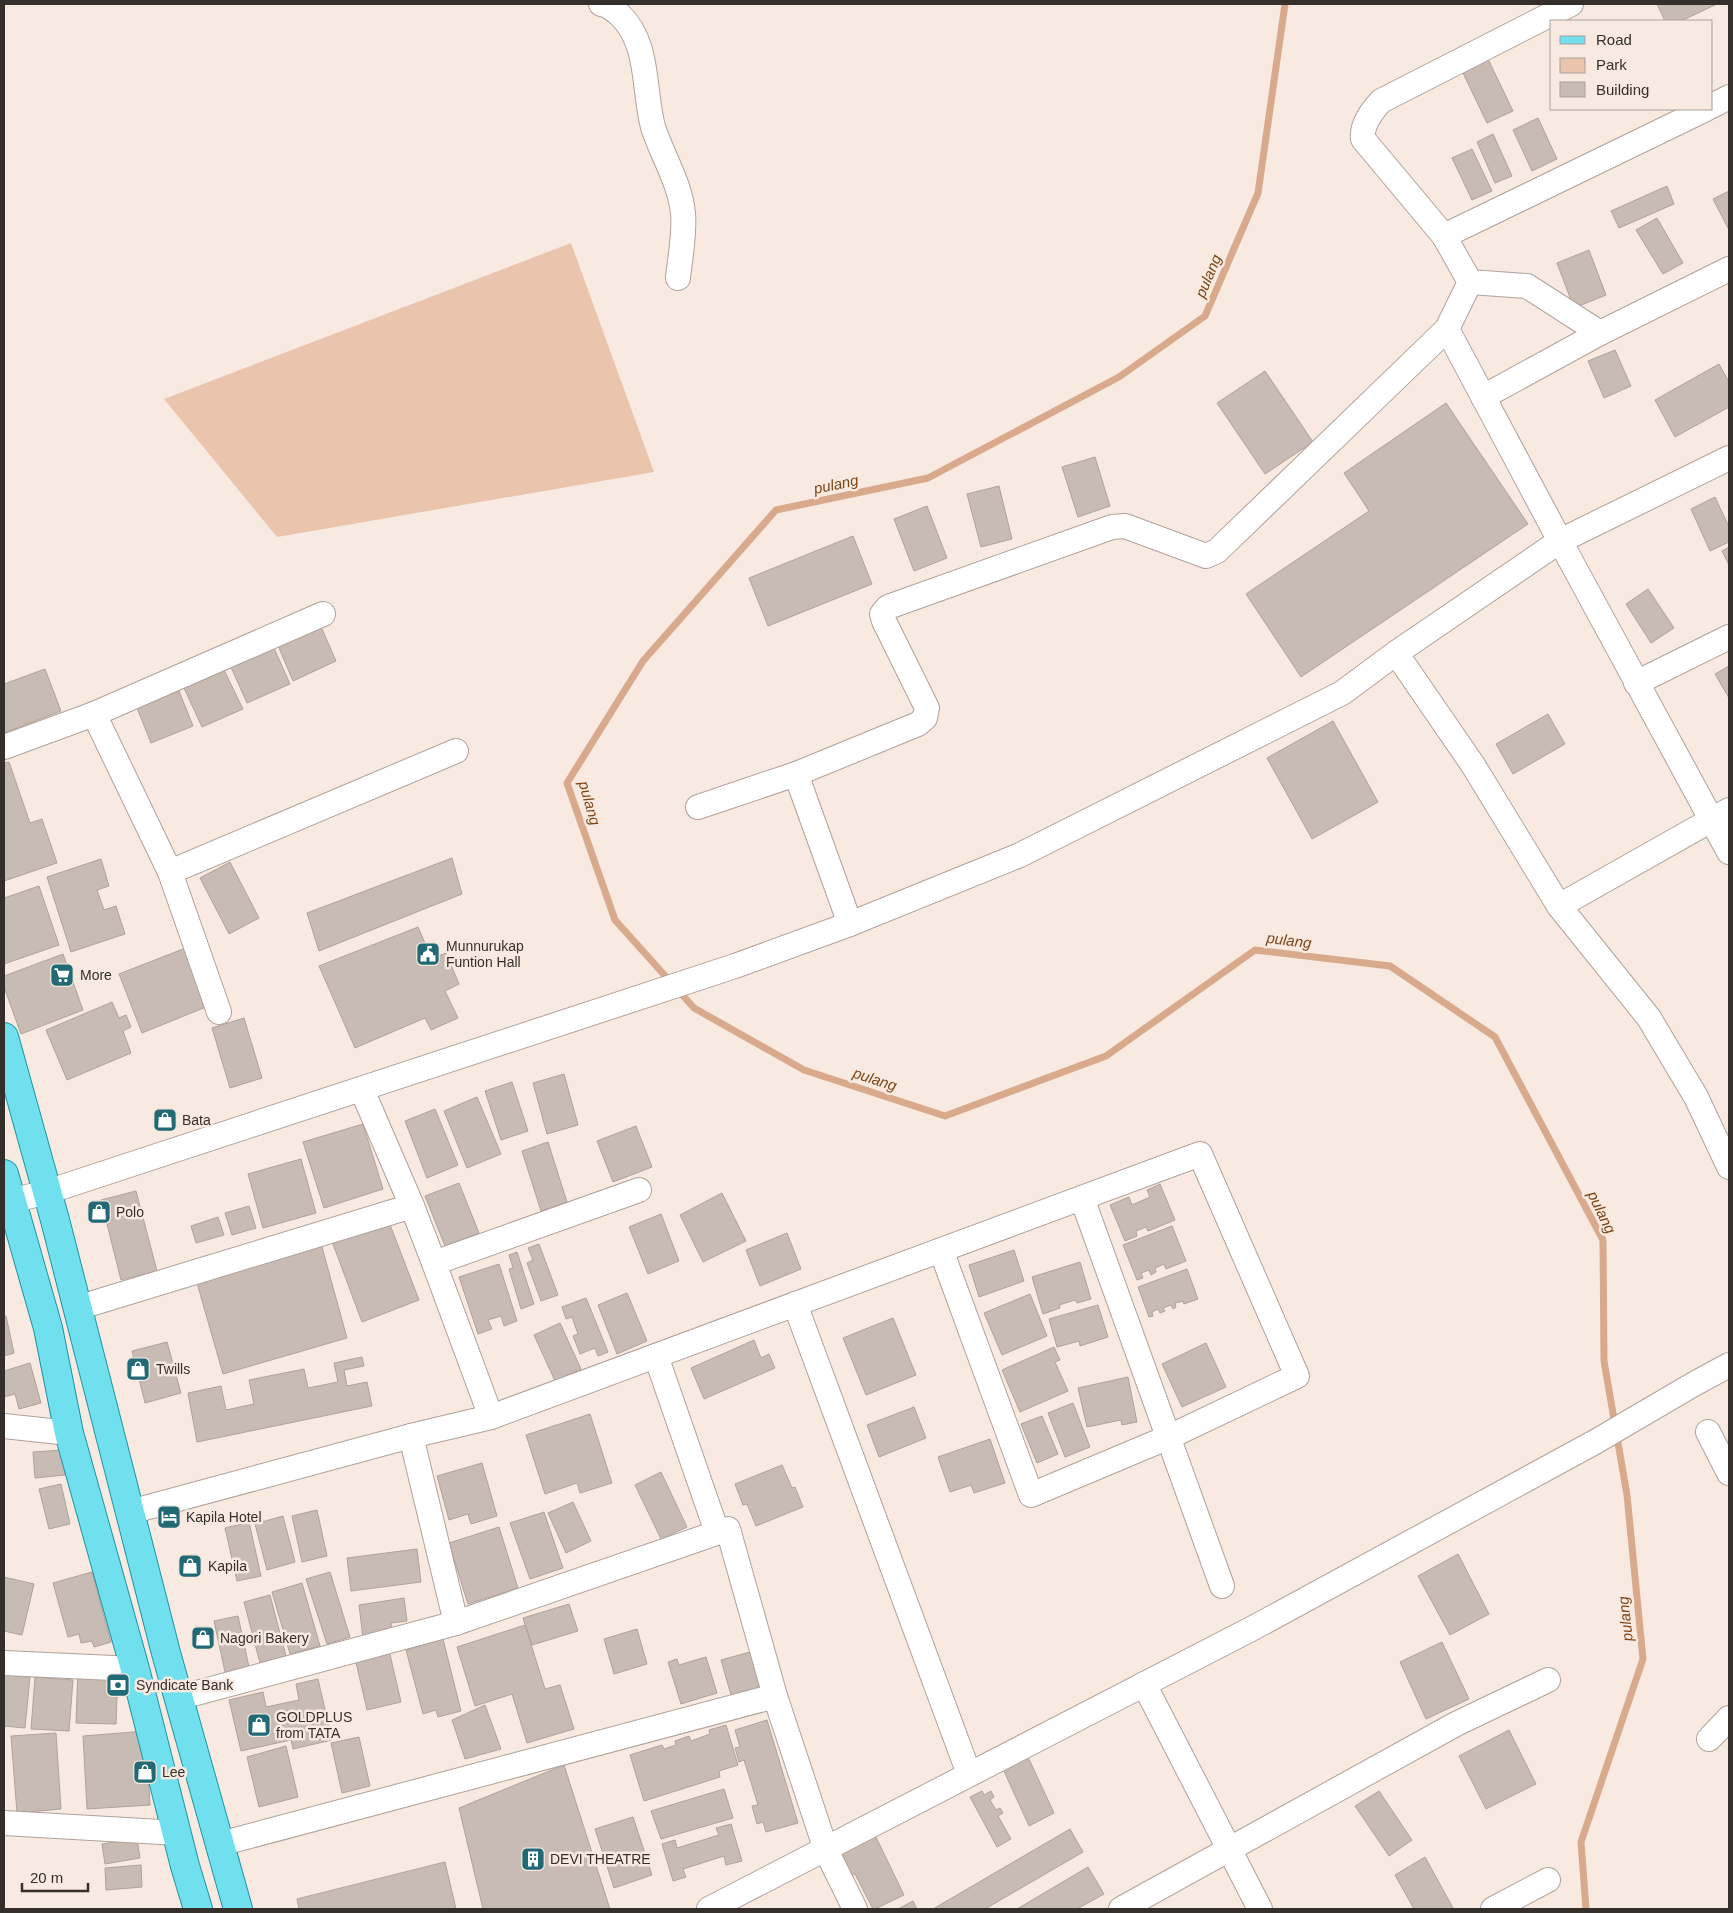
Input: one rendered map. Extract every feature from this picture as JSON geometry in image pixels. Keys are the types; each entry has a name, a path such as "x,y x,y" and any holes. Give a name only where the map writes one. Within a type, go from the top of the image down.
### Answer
{"main road":[{"path":"4,1038 48,1192 178,1698 238,1909"},
{"path":"4,1174 48,1328 68,1433 136,1668 198,1909"}],"street":[{"path":"601,4 614,10 624,19 640,51 653,125 680,197 683,215 678,278"},
{"path":"1470,282 1444,236 1362,139 1362,131 1373,109 1381,101 1572,4"},
{"path":"1713,105 1729,97"},
{"path":"1444,236 1704,110"},
{"path":"1483,397 1600,333 1729,269"},
{"path":"698,807 796,774 918,724 925,718 927,708 884,621 882,614 888,607 1112,527 1125,526 1206,556 1217,551 1447,330 1470,282"},
{"path":"1470,282 1527,286 1600,333"},
{"path":"1447,330 1636,683 1720,815 1729,852"},
{"path":"11,1201 48,1192 735,966 850,924 1029,850 1342,693 1396,652 1560,541 1729,458"},
{"path":"4,747 94,714 323,614"},
{"path":"1636,683 1729,637"},
{"path":"1396,652 1473,765 1559,906 1649,1018 1696,1097 1729,1167"},
{"path":"94,714 170,872 219,1012"},
{"path":"170,872 456,751"},
{"path":"796,774 850,924"},
{"path":"1559,906 1720,815"},
{"path":"362,1090 412,1206 491,1417"},
{"path":"130,1512 411,1436 491,1417 795,1304 1200,1154 1297,1376 1169,1437 1031,1495 941,1250"},
{"path":"434,1263 639,1190"},
{"path":"1082,1198 1222,1586"},
{"path":"77,1308 412,1206"},
{"path":"795,1304 968,1774"},
{"path":"656,1356 717,1532"},
{"path":"709,1909 1255,1627 1595,1442 1729,1365"},
{"path":"4,1426 68,1433"},
{"path":"1708,1432 1729,1473"},
{"path":"411,1436 456,1623"},
{"path":"178,1698 456,1623 728,1529 775,1696 826,1850 855,1909"},
{"path":"4,1663 136,1668"},
{"path":"1121,1909 1456,1724 1548,1680"},
{"path":"1144,1684 1260,1909"},
{"path":"220,1844 775,1696"},
{"path":"1709,1739 1729,1718"},
{"path":"4,1824 178,1833"},
{"path":"1493,1909 1548,1880"}],"green space":[{"path":"571,243 654,472 277,537 164,399"}],"building":[{"path":"1657,4 1717,4 1683,20 1665,20"},
{"path":"1488,59 1513,111 1487,123 1462,71"},
{"path":"1538,118 1557,159 1532,171 1513,130"},
{"path":"1493,134 1512,176 1495,183 1477,142"},
{"path":"1472,149 1492,191 1472,200 1452,158"},
{"path":"1667,186 1674,204 1619,228 1611,211"},
{"path":"1729,191 1729,230 1713,199"},
{"path":"1657,218 1683,263 1663,274 1636,230"},
{"path":"1589,250 1606,295 1574,308 1557,263"},
{"path":"1615,350 1631,386 1604,398 1588,361"},
{"path":"1719,364 1729,382 1729,407 1675,437 1655,400"},
{"path":"1265,371 1313,442 1265,474 1217,403"},
{"path":"1446,403 1528,524 1301,677 1246,594 1369,511 1344,473"},
{"path":"1095,457 1110,506 1078,517 1062,467"},
{"path":"999,486 1012,539 981,547 967,494"},
{"path":"1715,497 1729,527 1729,542 1710,551 1691,509"},
{"path":"927,506 947,558 914,571 894,519"},
{"path":"853,536 872,584 768,626 749,578"},
{"path":"1729,547 1729,565 1722,551"},
{"path":"1648,589 1674,628 1651,643 1626,604"},
{"path":"319,622 336,661 293,681 276,641"},
{"path":"273,646 290,684 247,703 230,665"},
{"path":"1729,666 1729,698 1715,674"},
{"path":"45,669 61,711 4,733 4,684"},
{"path":"224,670 243,709 202,727 184,688"},
{"path":"179,691 193,726 151,743 137,708"},
{"path":"1548,714 1565,744 1513,774 1496,744"},
{"path":"1333,721 1378,802 1312,839 1267,758"},
{"path":"9,762 30,823 42,819 57,863 4,881 4,763"},
{"path":"452,858 462,894 319,951 307,913"},
{"path":"101,859 109,886 97,890 104,910 116,906 125,934 71,952 47,877"},
{"path":"230,862 259,918 229,934 200,878"},
{"path":"39,886 59,945 4,964 4,898"},
{"path":"418,927 432,959 446,953 459,984 445,991 458,1018 431,1030 425,1018 355,1048 319,966"},
{"path":"188,947 211,1005 142,1033 119,974"},
{"path":"63,954 83,1010 21,1034 4,987 4,976"},
{"path":"112,1002 119,1018 126,1015 131,1027 123,1031 131,1053 67,1080 46,1030"},
{"path":"244,1018 262,1078 230,1088 212,1028"},
{"path":"564,1074 578,1125 547,1134 533,1083"},
{"path":"512,1082 528,1131 501,1140 485,1091"},
{"path":"477,1097 501,1154 467,1168 444,1111"},
{"path":"435,1109 458,1165 427,1178 405,1121"},
{"path":"363,1124 383,1189 324,1208 303,1142"},
{"path":"636,1126 652,1167 613,1182 597,1141"},
{"path":"548,1142 567,1202 541,1211 522,1151"},
{"path":"301,1159 316,1213 263,1228 248,1174"},
{"path":"459,1183 479,1233 445,1246 425,1196"},
{"path":"1160,1184 1175,1220 1148,1231 1146,1227 1136,1231 1137,1236 1125,1241 1110,1205 1129,1197 1132,1205 1150,1197 1147,1190"},
{"path":"136,1191 157,1271 121,1280 101,1200"},
{"path":"722,1193 746,1241 703,1262 680,1215"},
{"path":"249,1206 256,1228 232,1235 225,1213"},
{"path":"661,1214 679,1261 648,1274 629,1227"},
{"path":"218,1217 224,1235 196,1243 191,1226"},
{"path":"389,1222 419,1300 362,1322 333,1244"},
{"path":"1172,1226 1186,1261 1166,1269 1164,1264 1155,1268 1156,1272 1151,1275 1149,1270 1141,1273 1143,1278 1137,1280 1123,1245"},
{"path":"787,1233 801,1269 760,1286 746,1250"},
{"path":"320,1240 347,1338 223,1374 195,1276"},
{"path":"539,1244 558,1295 541,1301 527,1263 533,1260 528,1248"},
{"path":"1014,1250 1024,1281 979,1297 969,1265"},
{"path":"517,1252 534,1304 521,1309 509,1269 513,1268 509,1255"},
{"path":"1080,1262 1091,1299 1077,1303 1075,1300 1059,1305 1060,1308 1043,1314 1032,1277"},
{"path":"499,1264 517,1321 504,1326 501,1316 488,1320 492,1329 478,1334 459,1277"},
{"path":"1187,1269 1198,1299 1184,1304 1183,1301 1175,1303 1176,1307 1173,1309 1171,1305 1163,1308 1165,1311 1160,1313 1158,1309 1152,1312 1153,1316 1149,1317 1138,1287"},
{"path":"627,1293 647,1341 617,1354 598,1305"},
{"path":"1030,1294 1047,1336 1002,1355 984,1313"},
{"path":"586,1298 608,1352 598,1356 595,1348 580,1354 573,1336 578,1334 572,1317 566,1319 562,1307"},
{"path":"1098,1305 1108,1337 1080,1346 1079,1341 1057,1347 1049,1319"},
{"path":"4,1316 6,1316 14,1353 4,1356"},
{"path":"893,1318 916,1375 866,1395 843,1338"},
{"path":"560,1323 581,1369 555,1381 534,1335"},
{"path":"754,1340 761,1358 769,1354 775,1368 704,1399 691,1368"},
{"path":"167,1342 181,1393 145,1403 132,1351"},
{"path":"1206,1343 1226,1387 1182,1407 1162,1364"},
{"path":"1054,1347 1060,1360 1055,1362 1068,1391 1020,1412 1002,1370"},
{"path":"362,1357 364,1366 344,1370 347,1386 367,1382 372,1406 197,1442 188,1393 221,1386 226,1410 254,1404 249,1380 304,1369 308,1388 338,1382 334,1363"},
{"path":"30,1363 41,1403 19,1409 15,1394 4,1397 4,1371"},
{"path":"1128,1377 1137,1422 1122,1425 1121,1420 1087,1427 1078,1388"},
{"path":"1073,1403 1090,1447 1065,1457 1048,1413"},
{"path":"914,1407 926,1438 879,1457 867,1425"},
{"path":"590,1414 612,1483 580,1493 577,1483 545,1494 526,1435"},
{"path":"1042,1416 1058,1454 1037,1463 1021,1424"},
{"path":"990,1439 1005,1483 974,1493 971,1485 950,1492 938,1457"},
{"path":"63,1450 65,1475 35,1478 33,1452"},
{"path":"482,1463 497,1516 471,1524 468,1514 449,1520 437,1476"},
{"path":"782,1465 792,1488 795,1487 803,1507 756,1526 747,1504 743,1505 735,1484"},
{"path":"661,1472 687,1527 661,1539 635,1485"},
{"path":"61,1484 70,1524 49,1529 39,1489"},
{"path":"573,1502 591,1541 566,1553 548,1513"},
{"path":"317,1510 327,1556 302,1562 292,1516"},
{"path":"544,1512 563,1568 530,1579 510,1523"},
{"path":"283,1516 295,1562 267,1570 255,1524"},
{"path":"249,1522 261,1576 237,1581 225,1528"},
{"path":"499,1527 518,1588 468,1604 449,1543"},
{"path":"417,1549 421,1582 351,1591 347,1558"},
{"path":"1458,1554 1489,1614 1450,1635 1418,1576"},
{"path":"92,1572 111,1642 94,1647 92,1641 81,1643 79,1634 68,1637 53,1583"},
{"path":"330,1572 350,1637 327,1644 306,1579"},
{"path":"4,1577 34,1584 22,1635 4,1631"},
{"path":"302,1583 320,1646 290,1654 272,1592"},
{"path":"270,1595 286,1656 260,1663 244,1602"},
{"path":"404,1598 407,1621 391,1623 392,1634 363,1638 359,1605"},
{"path":"569,1604 578,1631 532,1645 523,1618"},
{"path":"238,1616 249,1667 225,1672 214,1621"},
{"path":"525,1625 545,1689 560,1685 574,1729 527,1743 512,1694 475,1706 457,1647"},
{"path":"637,1629 647,1664 614,1674 604,1639"},
{"path":"443,1639 461,1711 438,1717 436,1710 423,1714 406,1650"},
{"path":"1442,1642 1469,1699 1426,1719 1400,1662"},
{"path":"389,1650 401,1702 367,1710 355,1658"},
{"path":"750,1652 760,1687 731,1695 721,1660"},
{"path":"706,1657 717,1693 681,1704 668,1662 677,1659 679,1665"},
{"path":"78,1668 118,1670 116,1724 76,1723"},
{"path":"4,1675 30,1677 25,1728 4,1726"},
{"path":"35,1677 73,1680 69,1731 31,1729"},
{"path":"318,1679 332,1740 293,1749 291,1740 241,1751 229,1700 263,1692 266,1707 299,1700 296,1684"},
{"path":"485,1705 501,1749 465,1759 452,1720"},
{"path":"767,1720 798,1823 766,1832 763,1822 757,1824 752,1806 758,1805 744,1760 739,1762 735,1748 740,1747 735,1730"},
{"path":"726,1725 738,1765 719,1771 720,1777 644,1801 630,1755 662,1745 664,1749 676,1745 675,1741 689,1736 691,1741 710,1734 709,1730"},
{"path":"1509,1730 1536,1784 1486,1809 1459,1756"},
{"path":"146,1731 150,1805 87,1809 83,1736"},
{"path":"56,1733 61,1809 17,1813 11,1736"},
{"path":"359,1737 370,1786 342,1793 331,1743"},
{"path":"286,1746 298,1797 259,1807 247,1757"},
{"path":"1028,1757 1054,1813 1029,1826 1003,1769"},
{"name":"DEVI THEATRE","path":"564,1765 610,1909 483,1909 459,1808"},
{"path":"724,1789 733,1818 661,1839 651,1811"},
{"path":"982,1791 984,1795 991,1791 994,1797 990,1800 996,1810 1000,1808 1003,1813 998,1816 1011,1839 997,1847 970,1797"},
{"path":"1379,1791 1412,1840 1389,1856 1355,1806"},
{"path":"633,1817 652,1875 614,1888 595,1829"},
{"path":"731,1824 742,1861 726,1865 724,1856 683,1869 686,1877 673,1881 662,1844 675,1840 677,1848 719,1835 716,1828"},
{"path":"872,1829 904,1895 875,1909 873,1909 855,1874 849,1877 835,1848"},
{"path":"1070,1829 1083,1852 985,1909 933,1909"},
{"path":"137,1838 140,1858 105,1864 102,1844"},
{"path":"1425,1857 1453,1908 1414,1909 1395,1875"},
{"path":"445,1862 456,1909 299,1909 297,1899"},
{"path":"141,1865 142,1887 106,1890 105,1868"},
{"path":"1088,1867 1104,1894 1077,1909 1017,1909"},
{"path":"913,1901 917,1909 898,1909"}],"waterway":[{"name":"pulang","path":"1285,4 1258,193 1205,316 1119,377 928,478 776,510 643,661 567,783 615,920 694,1008 804,1070 945,1116 1106,1056 1255,950 1390,966 1495,1037 1603,1240 1604,1361 1627,1495 1643,1659 1581,1842 1586,1909"}],"place":[{"name":"Munnurukap Funtion Hall","path":"428,954"},
{"name":"More","path":"62,975"},
{"name":"Bata","path":"165,1120"},
{"name":"Polo","path":"99,1212"},
{"name":"Twills","path":"138,1369"},
{"name":"Kapila Hotel","path":"169,1517"},
{"name":"Kapila","path":"190,1566"},
{"name":"Nagori Bakery","path":"203,1638"},
{"name":"Syndicate Bank","path":"118,1685"},
{"name":"GOLDPLUS from TATA","path":"259,1725"},
{"name":"Lee","path":"145,1772"},
{"name":"DEVI THEATRE","path":"533,1859"}]}
